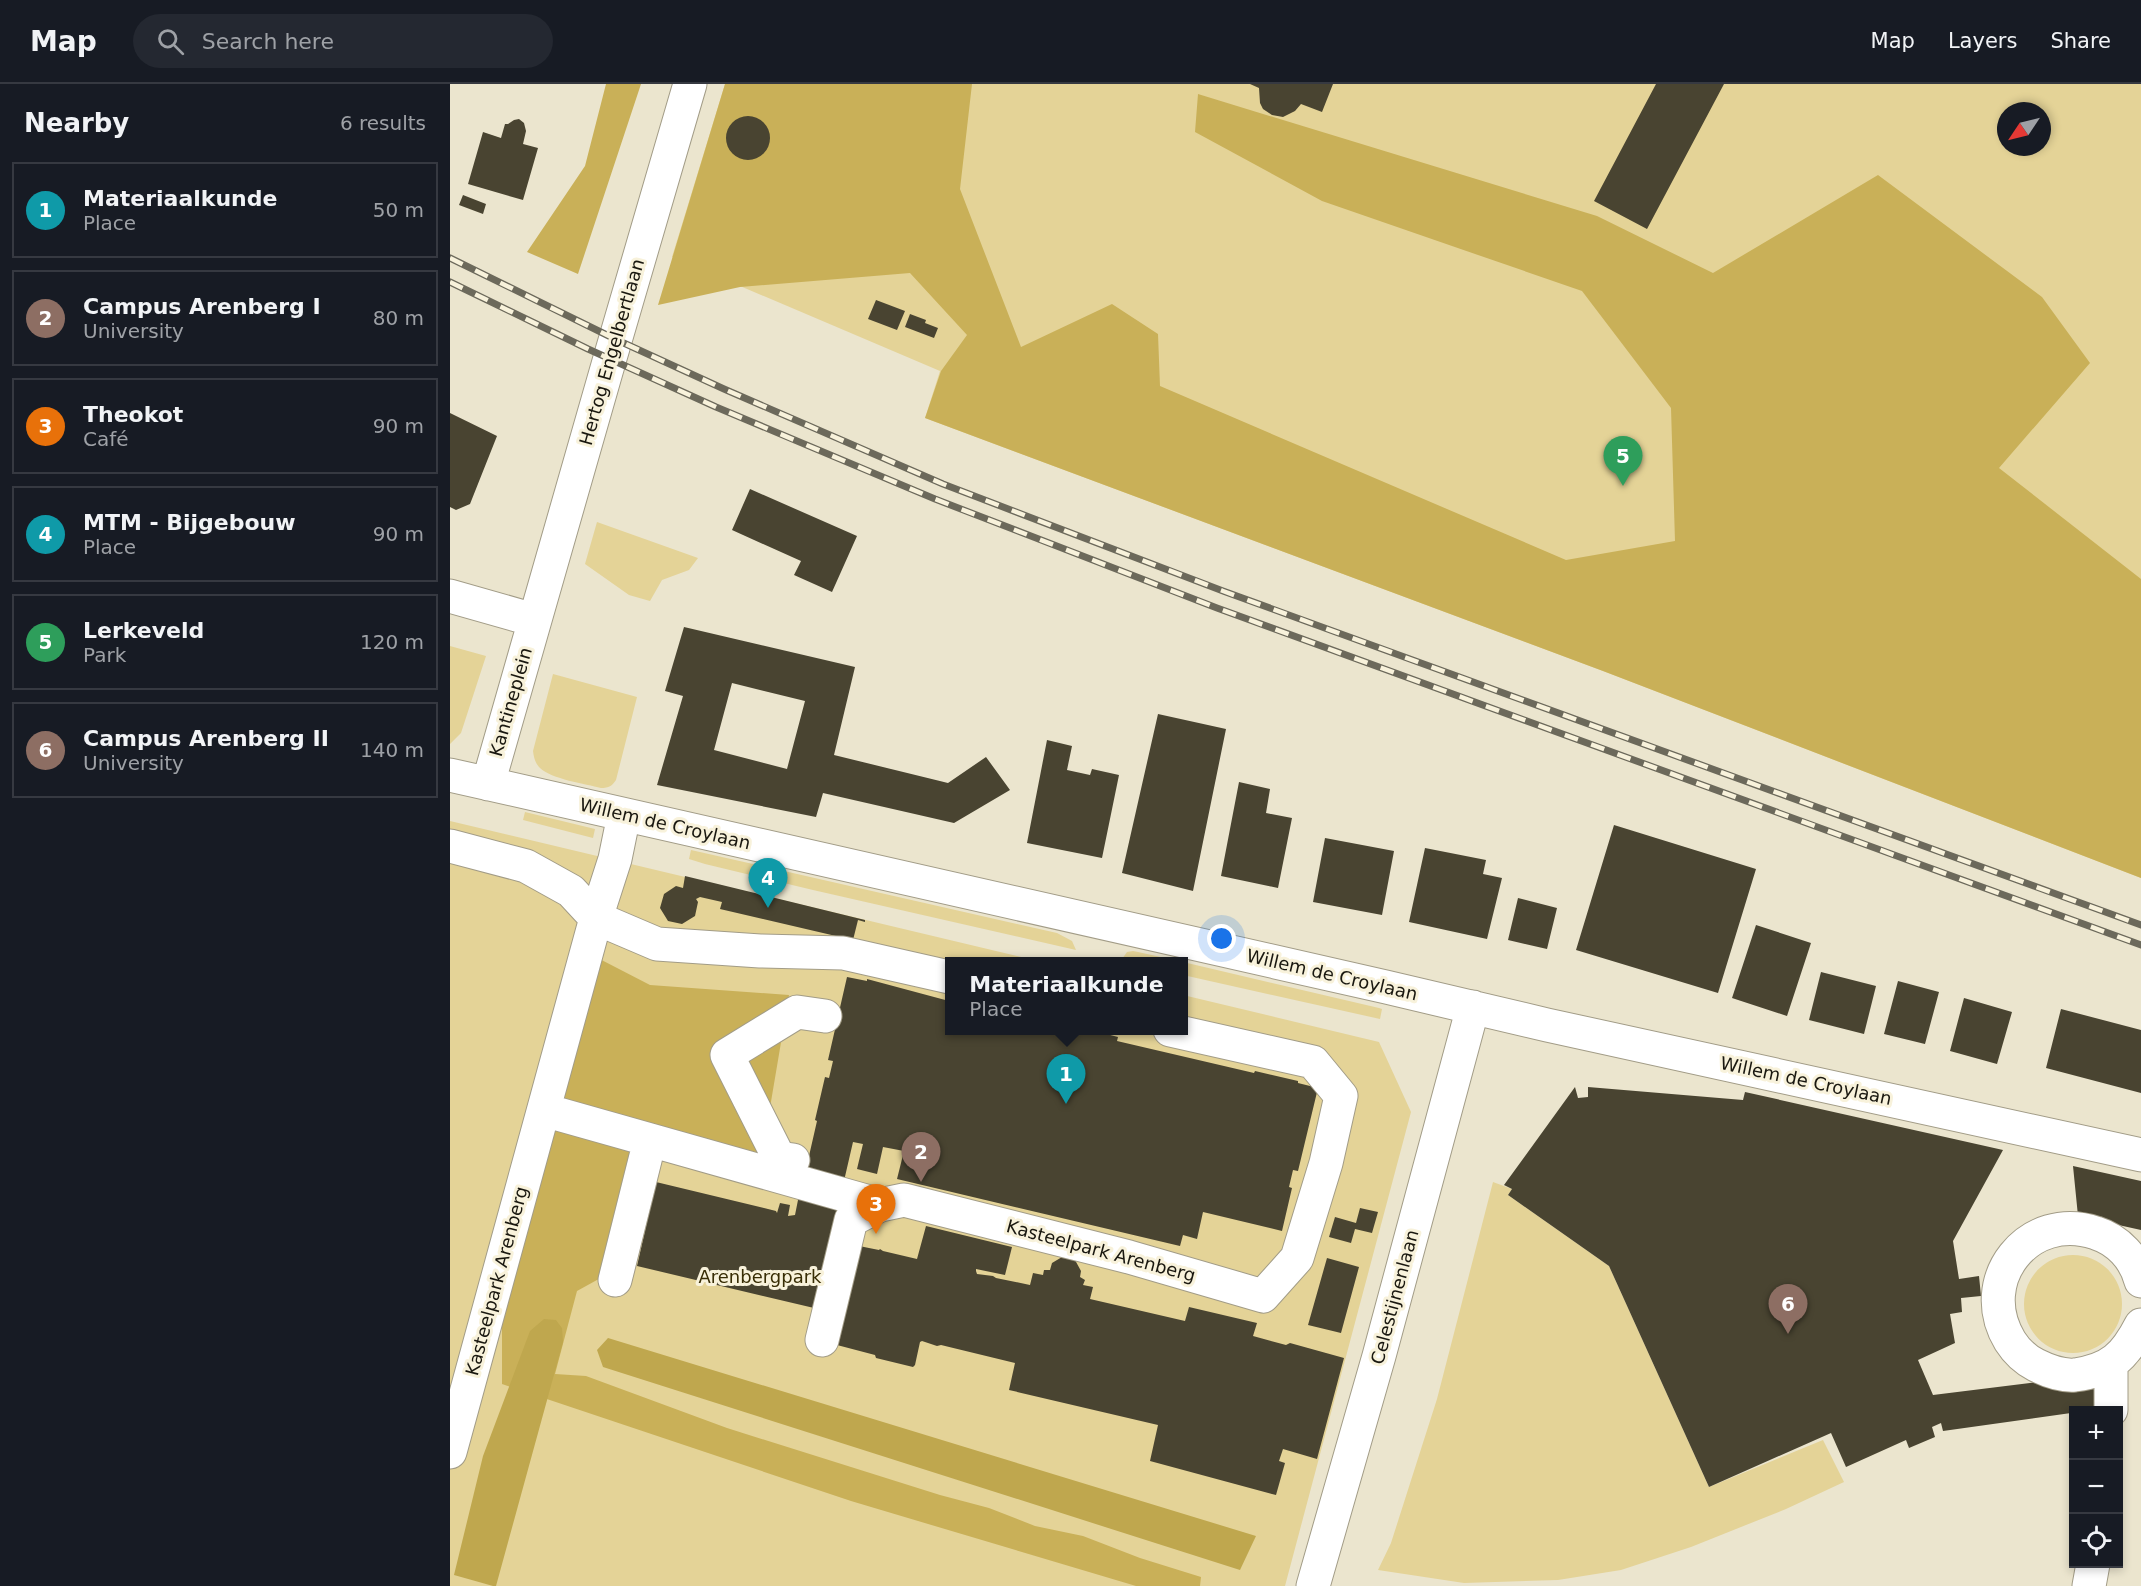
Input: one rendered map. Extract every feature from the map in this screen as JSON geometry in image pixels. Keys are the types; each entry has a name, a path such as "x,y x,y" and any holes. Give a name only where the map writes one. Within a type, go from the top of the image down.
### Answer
{"street":[{"name":"Hertog Engelbertlaan","path":"534,620 690,84"},
{"path":"450,596 534,620"},
{"name":"Kantineplein","path":"488,784 534,620"},
{"name":"Willem de Croylaan","path":"450,776 1554,1027 2141,1155"},
{"name":"Kasteelpark Arenberg","path":"450,1452 596,918 615,859 624,815"},
{"path":"450,846 526,866 571,891 596,918 657,944 760,951 843,953 945,975"},
{"name":"Celestijnenlaan","path":"1313,1586 1379,1356 1473,1008"},
{"path":"793,1160 779,1158 727,1055 797,1012 825,1016"},
{"name":"Kasteelpark Arenberg","path":"544,1110 880,1205 904,1200 1129,1257 1263,1296 1297,1257 1326,1163 1341,1095 1313,1062 1188,1034"},
{"path":"615,1280 650,1140"},
{"path":"822,1340 851,1220 880,1205"},
{"path":"2141,1281 2138,1270 2126,1252 2106,1236 2081,1228 2056,1228 2031,1238 2012,1255 2001,1276 1997,1301 2002,1329 2016,1351 2027,1361 2050,1372 2073,1375 2098,1370 2111,1364 2130,1346 2141,1325"},
{"path":"2111,1364 2111,1406"},
{"path":"2089,1586 2091,1568"}],"green space":[{"path":"725,84 2141,84 2141,878 1603,671 925,418 940,371 672,257"},
{"path":"597,522 698,558 689,570 662,580 650,601 629,595 585,564"},
{"path":"450,646 486,656 461,733 450,744"},
{"path":"553,674 637,697 616,780 606,788 560,778 545,772 534,758 533,751"},
{"path":"525,812 595,829 593,838 523,820"},
{"name":"Arenbergpark","path":"450,821 1021,957 945,957 945,1035 1188,1035 1188,996 1379,1042 1411,1112 1285,1586 450,1586"},
{"path":"691,850 1057,933 1072,941 1076,950 705,864 689,859"},
{"path":"1133,951 1161,957 1123,957 1127,952"},
{"path":"1188,963 1379,1008 1382,1009 1380,1019 1188,976"},
{"path":"1493,1182 1512,1189 1508,1195 1609,1266 1709,1487 1823,1440 1844,1482 1786,1509 1691,1547 1621,1570 1558,1580 1464,1583 1378,1570 1391,1543 1437,1399"},
{"path":"2073,1255 2092,1258 2108,1269 2119,1285 2122,1304 2119,1323 2108,1339 2092,1350 2073,1353 2054,1350 2038,1339 2027,1323 2024,1304 2027,1285 2038,1269 2054,1258"}],"shaded area":[{"path":"606,84 641,84 578,274 527,252 585,166"},
{"path":"725,84 972,84 960,189 1021,347 1112,304 1158,334 1160,386 1566,560 1675,541 1671,408 1582,291 1322,201 1195,132 1198,94 1597,216 1713,273 1878,175 2042,297 2090,363 1999,468 2141,579 2141,878 1603,671 925,418 941,371 967,335 910,273 740,287 658,305"},
{"path":"588,953 650,985 789,995 762,1155 643,1131 606,1275 577,1291 555,1374 586,1376 727,1428 940,1495 989,1508 1035,1526 1083,1536 1140,1558 1201,1577 1200,1586 1136,1586 851,1501 502,1384 502,1245"},
{"path":"544,1319 556,1320 562,1328 563,1342 496,1586 493,1586 454,1575 483,1456 530,1331"},
{"path":"608,1338 1256,1536 1240,1570 603,1367 597,1350"}],"building":[{"path":"1250,84 1333,84 1322,112 1301,104 1295,111 1283,117 1272,115 1263,109 1260,103 1259,88"},
{"path":"1656,84 1724,84 1647,229 1594,201"},
{"path":"748,116 757,117 764,122 769,129 769,147 764,154 757,159 748,160 739,159 732,154 727,147 726,138 727,129 732,122 739,117"},
{"path":"519,119 524,123 526,131 523,144 538,148 523,200 468,184 483,132 501,138 505,124"},
{"path":"463,195 486,204 483,214 459,205"},
{"path":"876,300 905,311 897,330 868,319"},
{"path":"910,314 938,328 934,338 905,327"},
{"path":"450,413 497,436 470,504 456,510 450,507"},
{"path":"750,489 857,536 832,592 794,575 801,561 732,530"},
{"path":"684,627 855,667 834,755 948,783 986,757 1010,790 954,823 823,793 816,817 657,785 683,696 665,691","holes":["732,683 805,701 787,769 714,750"]},
{"path":"1158,714 1226,729 1193,891 1122,873"},
{"path":"1047,740 1072,746 1067,770 1090,775 1092,769 1119,775 1102,858 1027,843"},
{"path":"1239,782 1270,789 1266,813 1292,818 1278,888 1221,876"},
{"path":"1614,825 1756,869 1718,993 1576,950"},
{"path":"1325,838 1394,851 1382,915 1313,902"},
{"path":"1425,848 1486,860 1483,874 1502,878 1487,939 1409,922"},
{"path":"685,876 865,920 865,922 858,920 853,940 720,909 722,902 700,897 696,899 698,902 695,916 682,924 668,921 660,908 664,894 676,886 683,888"},
{"path":"1518,898 1557,908 1547,949 1508,940"},
{"path":"1756,925 1811,943 1787,1016 1732,998"},
{"path":"1821,972 1876,986 1864,1034 1809,1020"},
{"path":"847,977 867,981 867,979 945,1000 945,1035 1110,1035 1118,1037 1117,1041 1298,1081 1298,1083 1318,1088 1298,1171 1293,1170 1289,1187 1292,1188 1282,1231 1203,1212 1197,1239 1183,1235 1180,1246 897,1179 904,1151 883,1147 877,1174 857,1169 863,1144 853,1142 831,1237 917,1259 926,1226 1012,1247 1005,1275 976,1269 977,1274 1030,1285 1033,1273 1043,1275 1044,1270 1050,1270 1052,1263 1062,1257 1075,1260 1081,1271 1080,1277 1085,1280 1083,1285 1093,1287 1090,1299 1185,1321 1189,1307 1257,1323 1253,1336 1286,1345 1290,1343 1344,1358 1317,1459 1283,1449 1279,1461 1285,1463 1276,1495 1150,1461 1158,1425 1009,1390 1015,1363 922,1341 913,1367 876,1358 875,1355 837,1345 814,1308 637,1266 656,1182 777,1213 780,1203 790,1205 788,1216 795,1215 825,1077 829,1078 833,1061 828,1060"},
{"path":"1898,981 1939,992 1925,1044 1884,1034"},
{"path":"1964,998 2012,1012 1997,1064 1950,1051"},
{"path":"2061,1009 2141,1030 2141,1093 2046,1068"},
{"path":"1575,1087 1578,1098 1588,1097 1588,1087 1743,1100 1745,1092 2003,1150 1953,1241 1959,1279 1979,1276 1981,1296 1961,1298 1962,1312 1950,1314 1955,1343 1918,1360 1933,1395 2101,1374 2104,1406 2069,1406 2069,1413 1943,1431 1941,1423 1932,1427 1935,1437 1909,1448 1906,1440 1846,1467 1831,1433 1709,1487 1609,1266 1508,1195 1512,1189 1504,1185"},
{"path":"2073,1166 2141,1181 2141,1230 2078,1216"},
{"path":"1360,1208 1378,1212 1372,1233 1355,1229 1351,1243 1329,1237 1335,1217 1356,1223"},
{"path":"1327,1258 1359,1267 1341,1333 1308,1325"}],"railway":[{"path":"450,258 615,339 724,389 943,484 1223,591 2141,925"},
{"path":"450,282 588,349 716,407 935,499 1217,608 2141,945"}],"place":[{"name":"Lerkeveld","path":"1623,486"},
{"name":"MTM - Bijgebouw","path":"768,908"},
{"name":"Materiaalkunde","path":"1066,1104"},
{"name":"Campus Arenberg I","path":"921,1182"},
{"name":"Theokot","path":"876,1234"},
{"name":"Campus Arenberg II","path":"1788,1334"}]}
